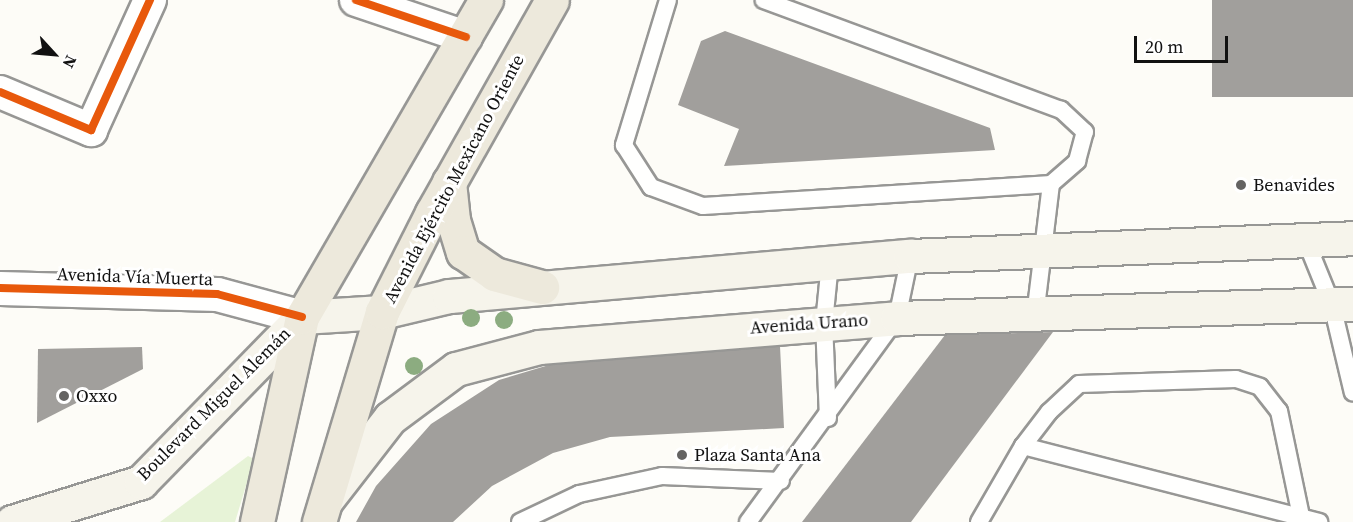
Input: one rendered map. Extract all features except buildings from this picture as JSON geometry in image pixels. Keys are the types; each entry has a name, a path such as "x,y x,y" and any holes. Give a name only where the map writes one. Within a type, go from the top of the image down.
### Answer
{"main road":[{"path":"257,522 302,317 486,0"},
{"name":"Avenida Ejército Mexicano Oriente","path":"318,515 382,312 449,182 552,0"},
{"path":"449,182 453,220 463,252 494,274 542,287"},
{"path":"382,312 449,296 830,262 910,256 1353,238"},
{"name":"Avenida Urano","path":"318,515 390,418 456,369 539,347 897,318 1035,316 1343,304"},
{"name":"Boulevard Miguel Alemán","path":"12,522 141,482 302,317 382,312"}],"street":[{"path":"0,92 91,130 150,0"},
{"path":"357,0 466,37"},
{"name":"Avenida Vía Muerta","path":"0,288 217,294 302,317"}],"lane":[{"path":"668,0 624,145 651,187 703,206 1051,184 1077,161 1085,132 1061,110 764,0"},
{"path":"1035,316 1051,184"},
{"path":"1306,241 1343,304 1353,393"},
{"path":"747,522 828,418 897,318 910,256"},
{"path":"828,418 824,323 830,262"},
{"path":"978,522 1023,446 1049,412 1078,384 1236,379 1260,387 1279,411 1300,516"},
{"path":"1023,446 1320,522"},
{"path":"520,522 579,494 662,476 781,481"}],"green space":[{"path":"248,456 254,459 235,522 160,522"}],"cycle path":[{"path":"0,92 91,130 150,0"},
{"path":"356,0 466,37"},
{"path":"0,288 217,294 302,317"}],"place":[{"name":"Benavides","path":"1241,185"},
{"name":"Oxxo","path":"64,396"},
{"name":"Plaza Santa Ana","path":"682,455"}]}
